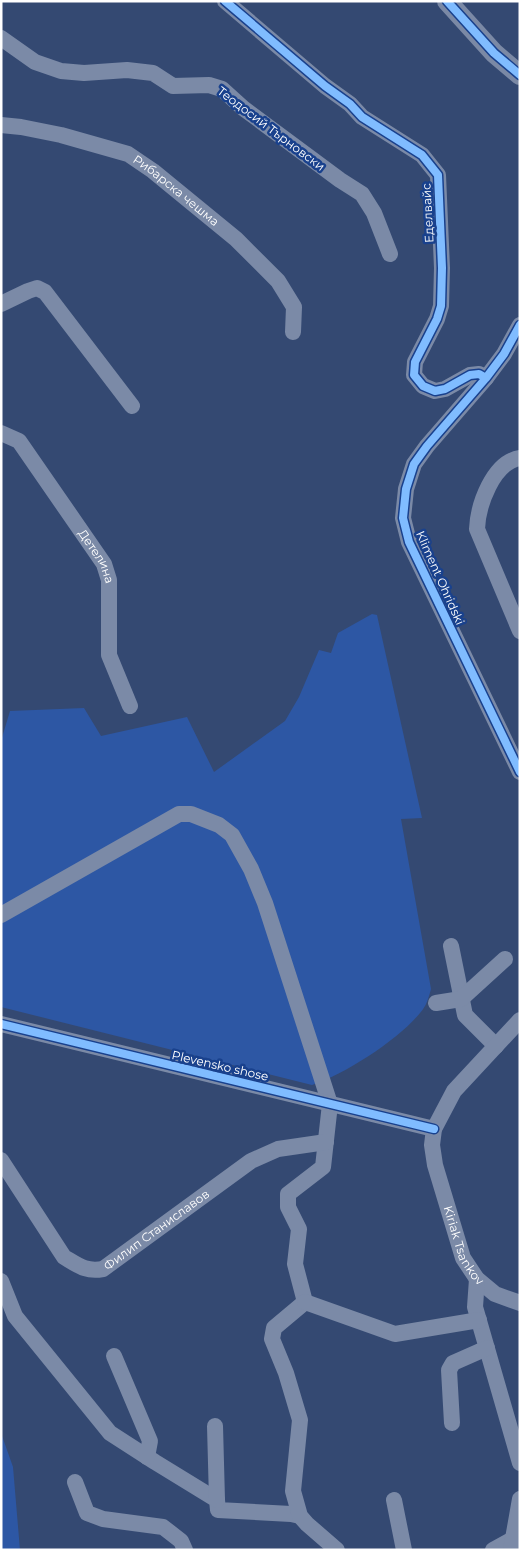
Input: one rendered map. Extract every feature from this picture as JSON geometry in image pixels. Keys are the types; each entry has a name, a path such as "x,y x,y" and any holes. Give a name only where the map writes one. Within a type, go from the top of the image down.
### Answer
{"main road":[{"path":"446,1 494,52 520,75"}],"street":[{"name":"Еделвайс","path":"225,1 325,86 350,104 362,118 422,155 438,175 442,268 441,306 437,319 415,362 414,375 423,386 435,391 445,389 470,375 479,374 486,378"},
{"name":"Теодосий Търновски","path":"1,38 35,62 61,71 84,74 127,70 153,73 173,86 209,85 222,89 243,108 340,180 362,194 374,213 390,254"},
{"name":"Рибарска чешма","path":"1,125 61,135 128,154 153,171 236,240 278,281 294,307 293,332"},
{"path":"1,304 37,288 45,292 132,406"},
{"name":"Kliment Ohridski","path":"520,325 504,354 486,378 427,446 414,464 406,489 403,518 409,542 520,772"},
{"name":"Детелина","path":"1,433 19,441 104,564 109,580 109,655 130,706"},
{"path":"517,456 499,470 484,496 478,514 477,529 520,632"},
{"path":"1,915 179,814 191,814 219,825 232,835 251,869 265,903 330,1104 323,1167 288,1194 288,1207 299,1229 295,1264 305,1302"},
{"path":"451,946 465,1015 496,1046"},
{"path":"436,1003 461,999 505,959"},
{"name":"Kiriak Tsankov","path":"519,1459 479,1320 476,1307 477,1279 463,1258 435,1165 432,1145 434,1129 454,1091 520,1020"},
{"name":"Plevensko shose","path":"1,1024 18,1030 434,1129"},
{"name":"Филип Станиславов","path":"1,1160 64,1257 80,1267 91,1271 103,1269 251,1161 278,1150 326,1142"},
{"path":"477,1279 495,1294 520,1303"},
{"path":"1,1281 15,1316 110,1433 217,1500"},
{"path":"305,1302 395,1334 479,1320"},
{"path":"305,1302 274,1328 272,1339 286,1373 300,1420 293,1491 300,1516 306,1524 338,1550"},
{"path":"452,1423 448,1370 453,1363 487,1348"},
{"path":"114,1356 150,1441 148,1457"},
{"path":"215,1426 218,1510 300,1516"},
{"path":"75,1482 87,1513 103,1519 163,1527 181,1540 185,1550"},
{"path":"493,1550 515,1541 520,1498"},
{"path":"394,1500 404,1550"}],"shaded area":[{"path":"372,614 377,615 422,818 401,819 431,989 424,1008 420,1013 385,1045 355,1065 312,1085 1,1007 1,741 10,711 84,708 101,736 187,717 214,772 285,721 299,697 319,650 331,653 338,633"},
{"path":"1,1433 13,1467 20,1550 1,1550"}],"cycle path":[{"path":"225,1 325,86 350,104 362,117 422,155 438,175 442,268 441,306 437,319 415,362 414,375 423,386 435,391 445,389 470,375 479,374 486,378"},
{"path":"447,1 494,53 520,75"},
{"path":"520,325 504,354 486,378 427,446 414,464 406,489 403,518 409,542 520,772"},
{"path":"1,1024 434,1129"}]}
